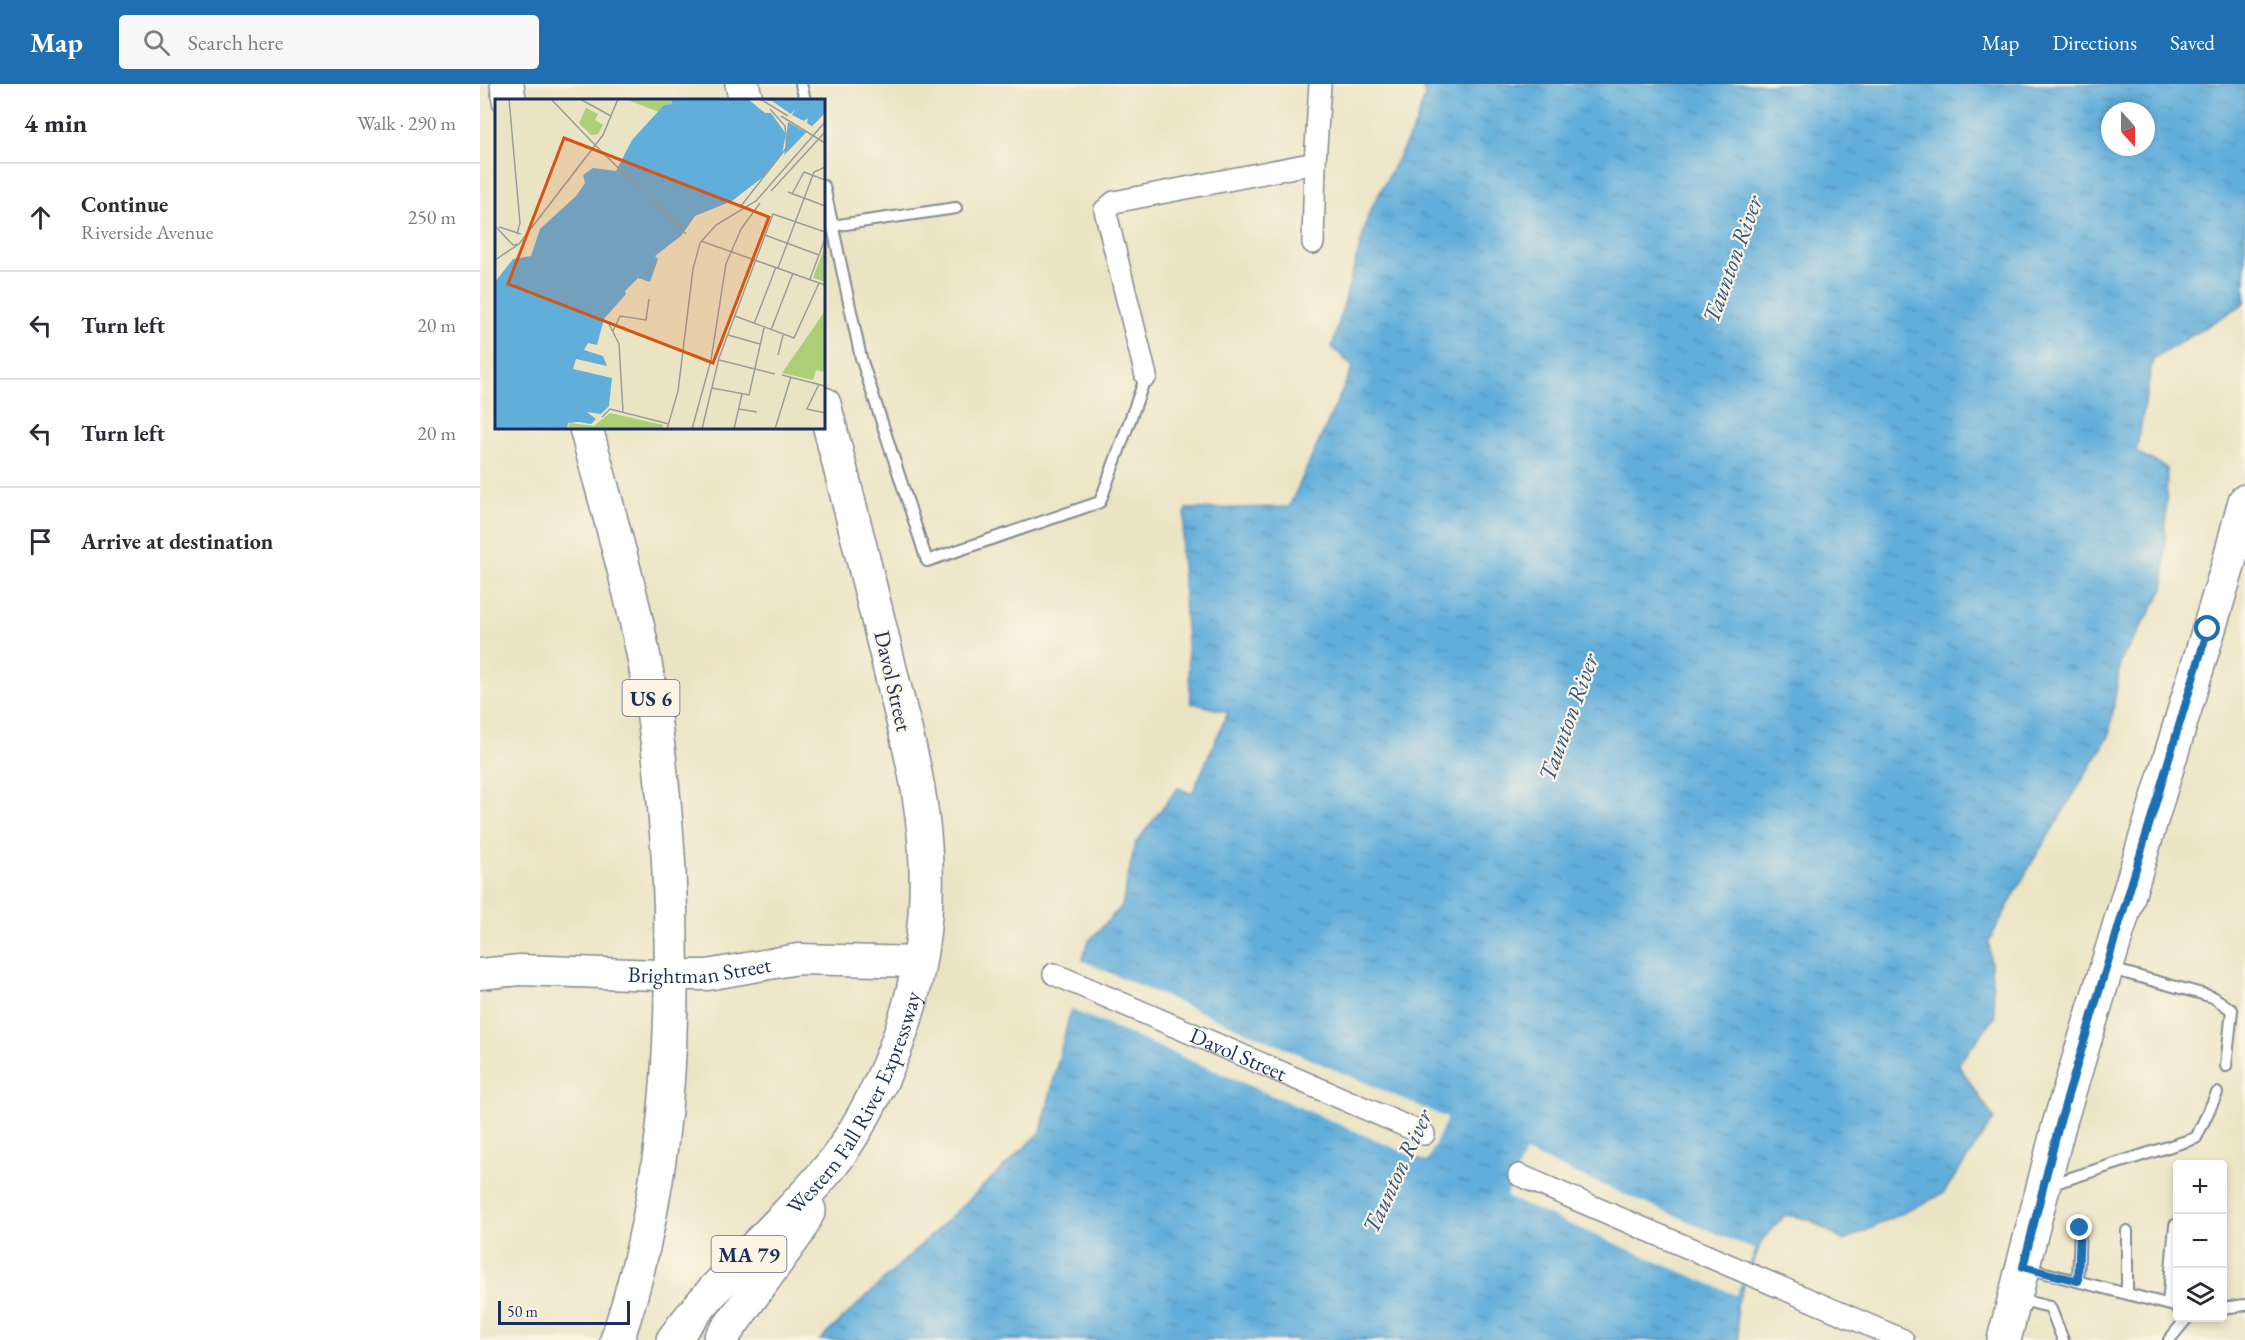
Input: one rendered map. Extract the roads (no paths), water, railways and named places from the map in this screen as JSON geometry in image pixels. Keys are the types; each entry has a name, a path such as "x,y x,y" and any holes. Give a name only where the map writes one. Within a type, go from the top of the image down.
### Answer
{"main road":[{"path":"507,84 509,99"},
{"path":"742,84 746,99"},
{"name":"Davol Street","path":"825,408 905,729 922,814 927,885 920,962"},
{"name":"US 6","path":"586,429 629,594 655,721 670,862 672,975 667,1098 658,1167 635,1281 617,1340"},
{"path":"2004,1340 2059,1125 2228,566 2245,501"},
{"path":"2228,566 2245,536"},
{"name":"Brightman Street","path":"480,974 520,970 707,975 798,959 920,962"},
{"name":"Western Fall River Expressway","path":"674,1340 712,1293 828,1172 882,1081 908,1016 920,962"},
{"path":"720,1340 798,1232 828,1172"}],"street":[{"path":"1313,243 1320,84"},
{"path":"1146,376 1105,210 1114,202 1315,163"},
{"name":"Davol Street","path":"1054,975 1424,1134"},
{"path":"1520,1175 1903,1340"}],"lane":[{"path":"801,84 805,99"},
{"path":"825,191 861,358 927,561 1100,502 1146,376"},
{"path":"832,226 956,208"},
{"path":"2106,968 2213,997 2232,1010 2226,1066"},
{"path":"2043,1187 2196,1138 2217,1093"},
{"path":"2078,1281 2080,1228"},
{"path":"2127,1231 2127,1293"},
{"path":"2023,1267 2173,1306"},
{"path":"2015,1298 2049,1307 2062,1340"},
{"path":"2227,1307 2245,1305"},
{"path":"2169,1340 2183,1322"}],"water":[{"name":"Taunton River","path":"1421,84 2245,84 2245,303 2153,359 2136,452 2167,468 2164,589 2121,660 2109,736 2031,864 1989,941 1995,1017 1958,1064 1994,1119 1943,1194 1844,1241 1809,1219 1785,1215 1762,1240 1736,1306 1739,1340 820,1340 1041,1132 1087,943 1122,906 1135,844 1178,788 1192,794 1228,712 1191,703 1181,551 1186,509 1289,507 1353,367 1332,347 1369,213 1416,124 1425,96"}]}
